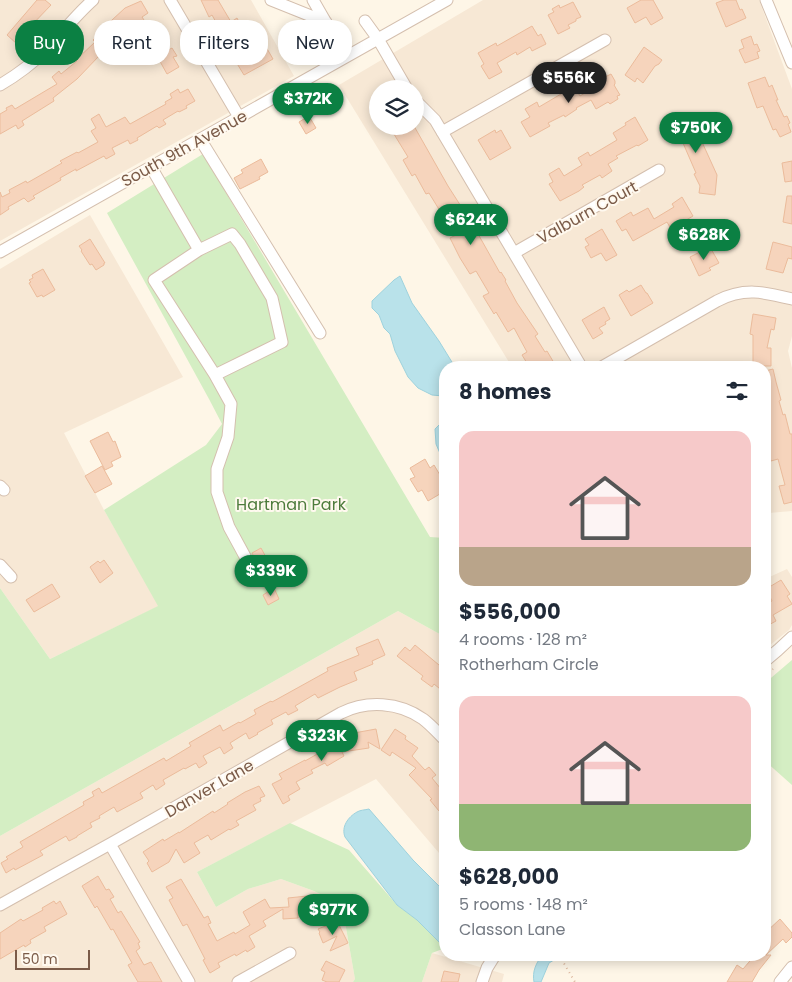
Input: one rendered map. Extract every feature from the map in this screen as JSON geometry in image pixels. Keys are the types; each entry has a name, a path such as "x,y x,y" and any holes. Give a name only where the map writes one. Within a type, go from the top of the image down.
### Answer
{"street":[{"path":"0,85 22,71 37,58 92,0"},
{"path":"170,0 239,117"},
{"path":"272,0 321,20"},
{"path":"312,0 325,20"},
{"name":"South 9th Avenue","path":"352,54 447,0"},
{"path":"766,0 792,63"},
{"path":"365,21 378,39 402,80"},
{"path":"442,132 605,40"},
{"name":"South 9th Avenue","path":"0,252 332,65"},
{"path":"424,109 435,120 578,361"},
{"path":"200,139 320,333"},
{"path":"152,167 199,250"},
{"name":"Valburn Court","path":"514,253 660,170"},
{"path":"215,375 282,342 272,298 232,234 199,250 154,280 215,375 231,404 228,437 217,469 217,492 229,527 254,573"},
{"path":"612,361 728,296 743,292 766,292 792,299"},
{"path":"0,566 10,577"},
{"path":"771,656 792,637"},
{"name":"Danver Lane","path":"0,905 350,709 377,704 401,708 422,718 439,734"},
{"path":"110,844 189,982"},
{"path":"238,982 290,953"},
{"path":"482,982 492,961"},
{"path":"780,982 792,967"}],"path":[{"path":"562,961 574,982"}],"shaded area":[{"path":"0,0 251,0 262,20 180,20 180,65 268,65 268,30 278,48 278,65 288,65 294,76 0,241"},
{"path":"483,0 759,0 792,89 792,336 788,351 792,368 792,511 771,513 771,361 508,361 370,135 424,135 424,80 369,80 369,134 339,85"},
{"path":"90,215 183,377 64,433 104,510 159,606 50,659 0,588 0,269"},
{"path":"787,569 792,577 792,625 789,630 771,644 771,576"},
{"path":"398,611 439,634 439,853 376,779 197,872 216,907 248,889 281,879 314,891 342,905 355,979 353,982 0,982 0,836"},
{"path":"432,953 439,955 439,961 459,961 504,974 502,982 422,982"}],"green space":[{"name":"Hartman Park","path":"203,154 430,537 439,538 439,634 398,611 0,836 0,588 50,659 158,606 104,510 206,445 222,424 107,213"},
{"path":"792,660 792,785 771,766 771,678"},
{"path":"290,823 349,850 397,905 417,920 439,942 439,950 432,953 422,982 353,982 355,979 342,905 314,891 281,879 248,889 216,907 197,872"}],"water":[{"path":"400,276 412,303 451,361 439,361 439,396 432,395 418,388 408,377 395,351 390,334 384,328 379,315 372,308 372,301"},
{"path":"439,425 439,451 436,444 435,429"},
{"path":"369,809 413,860 439,886 439,942 417,920 397,905 345,837 344,830 348,819 358,811"},
{"path":"538,961 552,961 549,963 541,982 534,982 535,967"}],"building":[{"path":"37,0 45,0 51,5 37,20 20,20"},
{"path":"201,0 218,0 230,20 215,20 212,15 209,17"},
{"path":"641,0 653,0 663,18 651,25 646,17 635,23 627,8"},
{"path":"724,0 736,0 746,18 726,27 716,3"},
{"path":"141,1 148,13 142,17 144,20 112,20 125,8"},
{"path":"573,2 581,17 568,25 570,28 558,34 548,15 554,12 552,9 559,5 560,8"},
{"path":"15,26 15,42 7,35"},
{"path":"532,26 538,36 541,34 546,44 532,51 530,47 517,55 516,52 497,63 502,72 489,79 481,66 484,64 478,53 496,43 497,46"},
{"path":"751,36 754,45 757,44 760,51 757,52 759,58 745,63 739,50 744,48 741,40"},
{"path":"94,43 94,61 77,79 53,98 54,101 22,121 24,125 18,129 16,125 0,134 0,114 7,110 6,108 12,105 15,109 57,84 52,77 59,71 61,74 72,65 84,65 84,52"},
{"path":"644,47 662,60 655,66 643,83 637,78 635,82 625,75"},
{"path":"172,48 177,56 173,57 179,67 167,74 162,65 170,65 170,49"},
{"path":"268,50 273,59 268,62"},
{"path":"238,65 262,65 244,75"},
{"path":"611,74 615,81 614,85 620,95 617,96 618,99 596,109 591,100 576,108 565,117 564,115 548,123 550,126 530,137 521,122 530,117 525,109 537,102 539,107 561,94 559,92 573,84 580,96 599,84 597,81"},
{"path":"765,77 769,87 772,85 778,100 776,100 784,117 787,116 790,123 788,124 791,132 780,137 776,129 773,130 763,106 757,108 748,83"},
{"path":"178,89 180,93 188,89 195,101 186,106 187,108 163,120 166,124 159,128 157,126 130,144 128,140 112,148 115,154 106,159 104,156 76,171 76,169 33,196 35,198 28,202 24,198 8,207 9,209 0,215 0,192 2,197 10,193 9,190 26,181 27,183 62,163 60,161 98,142 91,131 96,128 91,119 99,114 106,127 125,117 130,124 166,104 165,102 172,98 170,94"},
{"path":"675,115 683,120 691,116 704,141 702,142 717,175 715,195 699,193 700,186 694,174 696,173 683,143 680,143 676,135 678,131 668,124"},
{"path":"309,116 316,128 306,134 299,122"},
{"path":"635,117 648,140 616,156 618,158 608,164 612,171 602,178 600,175 582,185 584,187 579,191 560,201 549,184 553,182 549,174 559,168 564,176 582,165 578,158 588,152 590,156 617,140 613,133"},
{"path":"495,130 496,133 501,130 511,148 490,160 478,140"},
{"path":"395,135 419,135 500,273 506,280 517,303 538,334 535,336 553,361 526,361 522,355 527,352 514,328 508,332 496,312 494,314 483,296 489,293 476,271 470,274 460,258 450,238 456,235 442,210 440,211 429,193 426,194 415,174 412,176 403,160 408,157"},
{"path":"261,159 268,172 259,177 260,179 240,189 234,178 243,173 241,170"},
{"path":"792,161 792,181 785,182 782,163"},
{"path":"787,196 792,196 792,224 783,222"},
{"path":"682,197 693,216 671,229 667,222 633,241 626,229 622,231 616,221 631,212 633,216 648,208 654,219 674,207 672,204"},
{"path":"602,229 617,255 606,261 601,253 591,258 585,247 589,245 585,239"},
{"path":"90,239 105,263 96,270 92,264 90,265 79,246"},
{"path":"773,242 792,247 792,259 788,258 783,273 766,269"},
{"path":"710,247 719,263 709,268 711,270 699,276 690,257"},
{"path":"43,269 55,290 43,297 42,295 37,297 29,280 33,278 32,275"},
{"path":"641,285 653,303 631,316 619,295"},
{"path":"604,307 610,319 599,328 603,333 593,339 582,320"},
{"path":"753,314 776,318 774,330 771,329 767,348 771,348 771,361 753,361 753,335 750,334"},
{"path":"773,369 783,415 785,414 790,434 792,434 792,502 784,504 779,486 785,485 778,459 771,461 771,370"},
{"path":"108,432 113,442 115,441 121,457 111,462 113,466 105,470 90,441"},
{"path":"425,459 430,468 434,465 439,473 439,495 428,501 422,490 418,492 410,479 415,477 410,468"},
{"path":"102,466 112,484 95,493 85,476"},
{"path":"261,548 274,572 265,577 252,553"},
{"path":"104,560 113,573 100,583 90,567 98,561 100,563"},
{"path":"781,580 790,594 787,596 792,604 773,615 776,621 771,624 772,601 771,586"},
{"path":"52,584 60,597 34,612 26,600"},
{"path":"274,588 279,599 268,605 263,595"},
{"path":"378,639 385,655 372,661 373,664 354,672 357,680 318,698 315,694 295,706 298,710 288,715 286,712 271,720 273,724 258,734 249,739 246,733 230,743 233,748 224,754 220,747 203,756 207,763 199,768 196,763 184,768 163,780 165,784 156,790 153,785 140,793 143,798 117,812 114,807 99,816 100,818 90,823 92,827 77,837 69,841 66,836 40,851 43,855 6,873 1,863 8,859 6,857 23,847 20,842 84,805 83,802 94,796 92,792 99,788 102,793 164,758 166,761 191,746 189,743 220,725 223,731 240,723 256,714 254,710 328,671 327,668 359,655 356,648"},
{"path":"415,645 439,665 439,688 434,684 432,687 421,679 423,676 397,656 405,647 410,651"},
{"path":"376,729 380,749 368,742 369,748 342,752 344,756 327,766 325,763 311,770 313,773 296,782 300,789 288,796 290,800 283,804 272,784 282,779 279,774 343,738 358,736 354,733"},
{"path":"395,729 406,736 405,739 418,748 412,756 425,770 429,767 436,775 432,778 439,787 439,811 430,800 432,799 409,775 416,768 392,752 390,756 381,750"},
{"path":"259,786 265,796 260,798 261,801 253,805 256,810 236,821 239,825 211,840 208,835 194,843 200,853 184,863 176,849 169,862 152,872 147,863 149,861 143,852 163,839 164,841 179,833 213,811 214,813 245,792"},
{"path":"98,876 106,890 109,889 114,897 110,899 118,913 121,911 140,942 138,943 140,948 136,951 144,965 151,962 162,982 138,982 128,965 132,963 113,929 111,930 97,906 95,908 82,886"},
{"path":"181,879 204,918 208,916 211,923 208,924 217,941 234,932 235,934 250,925 243,912 265,899 270,908 289,907 288,898 307,896 308,913 298,913 298,918 283,919 283,909 263,921 266,926 249,936 255,947 236,956 235,954 218,963 220,967 210,973 187,924 183,926 169,900 173,898 166,887"},
{"path":"54,901 56,904 60,901 67,914 44,927 46,931 30,940 31,943 0,959 0,933 21,919 23,921 43,910 42,908"},
{"path":"780,919 792,933 792,937 786,943 783,939 771,950 771,927"},
{"path":"328,925 330,929 339,925 348,943 330,951 337,936 323,943 318,929"},
{"path":"326,961 345,970 339,982 322,980 325,972 321,970"},
{"path":"750,961 766,961 752,982 727,982 737,965 743,969"},
{"path":"444,971 460,974 458,982 441,982"}]}
